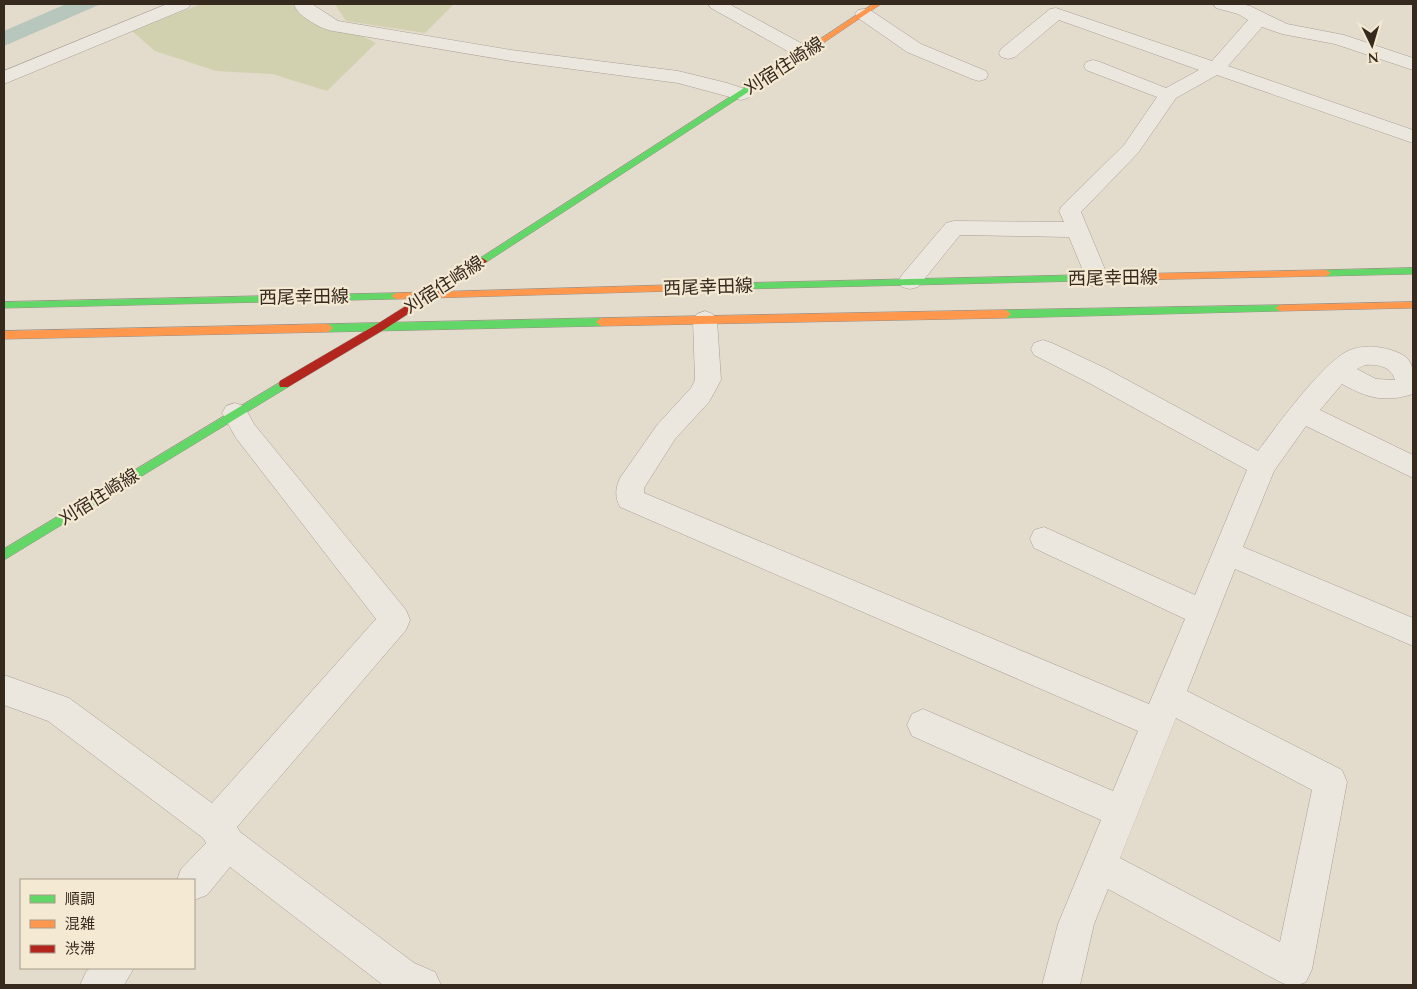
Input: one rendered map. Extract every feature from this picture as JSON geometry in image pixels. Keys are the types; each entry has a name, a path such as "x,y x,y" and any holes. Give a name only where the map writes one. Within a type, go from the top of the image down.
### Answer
{"main road":[{"name":"刈宿住崎線","path":"4,555 235,412 382,326 870,9"},
{"name":"西尾幸田線","path":"4,305 910,281 1097,279 1413,271"},
{"name":"西尾幸田線","path":"4,335 1413,304"}],"street":[{"path":"4,78 182,4"},
{"path":"303,4 304,8 333,26 568,64 689,79 717,84 741,94"},
{"path":"717,4 805,53"},
{"path":"1222,4 1244,10 1282,29 1338,39 1413,64"},
{"path":"870,9 914,48 979,75"},
{"path":"1008,53 1056,13 1413,137"},
{"path":"1097,279 1070,211 1131,149 1168,95 1215,68 1259,19"},
{"path":"1093,66 1168,95"},
{"path":"910,281 954,228 1078,230"},
{"path":"704,320 708,380 700,395 666,432 630,486 630,499 1162,710 1330,782 1293,969 1100,866"},
{"path":"1043,350 1098,376 1262,466"},
{"path":"1061,985 1076,924 1262,466 1281,438 1340,371"},
{"path":"195,880 222,835 395,620 245,431 235,412"},
{"path":"1303,412 1413,467"},
{"path":"1044,538 1202,613"},
{"path":"1227,553 1413,632"},
{"path":"4,690 58,709 401,976 422,985"},
{"path":"923,725 1121,812"},
{"path":"99,985 114,969"}],"green space":[{"path":"201,4 298,4 376,43 327,91 272,74 216,71 155,51 132,31"},
{"path":"335,4 454,4 425,33 346,21"}],"shaded area":[{"path":"66,4 101,4 4,46 4,31"}],"traffic: fast":[{"path":"482,261 761,81"},
{"path":"1326,273 1413,271"},
{"path":"742,286 1082,278"},
{"path":"4,305 396,296"},
{"path":"1006,314 1280,308"},
{"path":"328,328 601,322"},
{"path":"4,555 284,384"}],"traffic: slow":[{"path":"761,81 877,4"},
{"path":"1082,278 1326,273"},
{"path":"396,296 742,286"},
{"path":"1280,308 1413,305"},
{"path":"601,322 1006,314"},
{"path":"4,335 328,328"}],"traffic: jam":[{"path":"284,384 382,326 482,261"}]}
